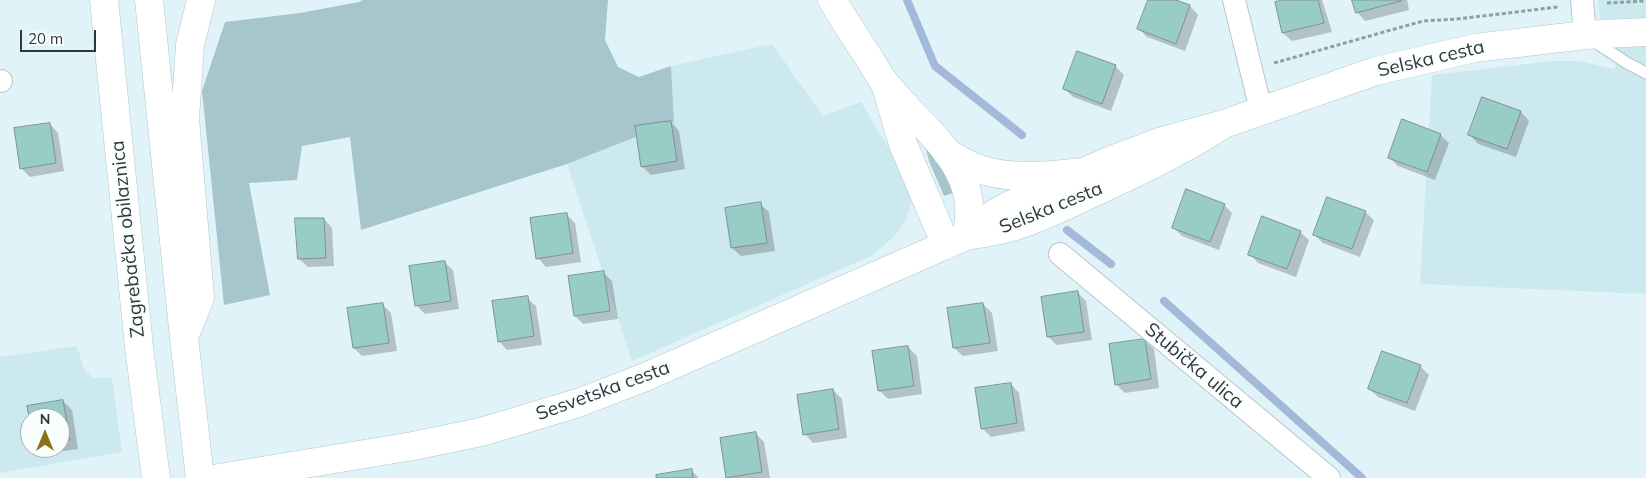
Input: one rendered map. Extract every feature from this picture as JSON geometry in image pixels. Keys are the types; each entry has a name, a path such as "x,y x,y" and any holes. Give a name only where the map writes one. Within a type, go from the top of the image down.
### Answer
{"main road":[{"name":"Zagrebačka obilaznica","path":"104,0 139,347 156,478"},
{"path":"149,0 200,478"},
{"path":"184,338 200,298 185,118 190,45 201,0"},
{"path":"832,0 885,83 930,131 959,171 969,196 971,210 969,224 956,240 903,144 885,83"},
{"name":"Selska cesta","path":"956,240 1012,204 1083,172 1159,142 1224,124 1376,71 1475,48 1585,35 1646,32"},
{"name":"Selska cesta","path":"956,240 997,231 1040,217 1158,162 1224,124"},
{"path":"947,153 972,166 1005,175 1053,176 1083,172"},
{"name":"Sesvetska cesta","path":"219,478 248,475 452,438 529,419 578,404 643,378 956,240"}],"street":[{"path":"1234,0 1262,110"},
{"path":"1582,2 1585,35"},
{"name":"Stubička ulica","path":"1060,254 1329,478"}],"lane":[{"path":"1585,35 1627,63 1646,73"}],"path":[{"path":"1251,70 1423,21 1457,19 1582,2 1646,1"}],"shaded area":[{"path":"363,0 608,0 605,40 618,67 639,77 671,66 674,122 567,164 361,230 350,137 302,146 297,180 249,183 270,295 224,305 202,91 225,22 300,13"},
{"path":"1598,0 1646,0 1646,19 1600,19"},
{"path":"1616,40 1646,41 1646,294 1420,284 1432,75 1553,61 1580,61 1615,69"},
{"path":"772,44 823,116 861,102 904,174 910,189 911,204 905,222 894,237 871,256 632,361 567,164 674,122 671,66"},
{"path":"925,146 934,155 956,192 944,196 929,161"},
{"path":"77,346 84,369 93,378 112,378 122,452 0,473 0,357"}],"building":[{"path":"1148,0 1176,0 1190,5 1176,44 1137,29"},
{"path":"1283,0 1318,0 1324,23 1282,33 1275,2"},
{"path":"1352,0 1401,0 1401,1 1356,13"},
{"path":"1077,51 1116,65 1102,104 1063,89"},
{"path":"1482,97 1521,111 1507,149 1468,135"},
{"path":"1402,119 1441,134 1427,172 1388,158"},
{"path":"671,121 677,161 641,167 635,126"},
{"path":"50,123 56,163 20,169 14,128"},
{"path":"1186,189 1225,204 1210,242 1172,228"},
{"path":"1327,197 1366,211 1352,249 1313,235"},
{"path":"761,202 767,243 731,248 725,208"},
{"path":"567,213 573,253 536,259 530,218"},
{"path":"1262,216 1301,231 1287,269 1248,255"},
{"path":"295,218 324,218 326,258 298,259"},
{"path":"445,261 451,301 415,306 409,266"},
{"path":"604,271 610,311 574,316 568,276"},
{"path":"1078,291 1084,332 1047,337 1041,297"},
{"path":"528,296 534,336 498,342 492,301"},
{"path":"383,303 389,343 353,348 347,308"},
{"path":"983,303 990,343 953,348 947,308"},
{"path":"1145,339 1151,379 1115,385 1109,344"},
{"path":"908,346 914,386 878,391 872,351"},
{"path":"1382,351 1421,365 1407,403 1368,389"},
{"path":"1011,383 1017,423 981,429 975,388"},
{"path":"833,389 839,429 803,435 797,395"},
{"path":"63,400 64,408 27,408 27,406"},
{"path":"756,432 762,472 726,478 720,438"},
{"path":"692,469 693,478 656,478 656,475"}],"waterway":[{"path":"907,0 935,66 1022,135"},
{"path":"1067,230 1111,264"},
{"path":"1164,301 1362,478"}]}
